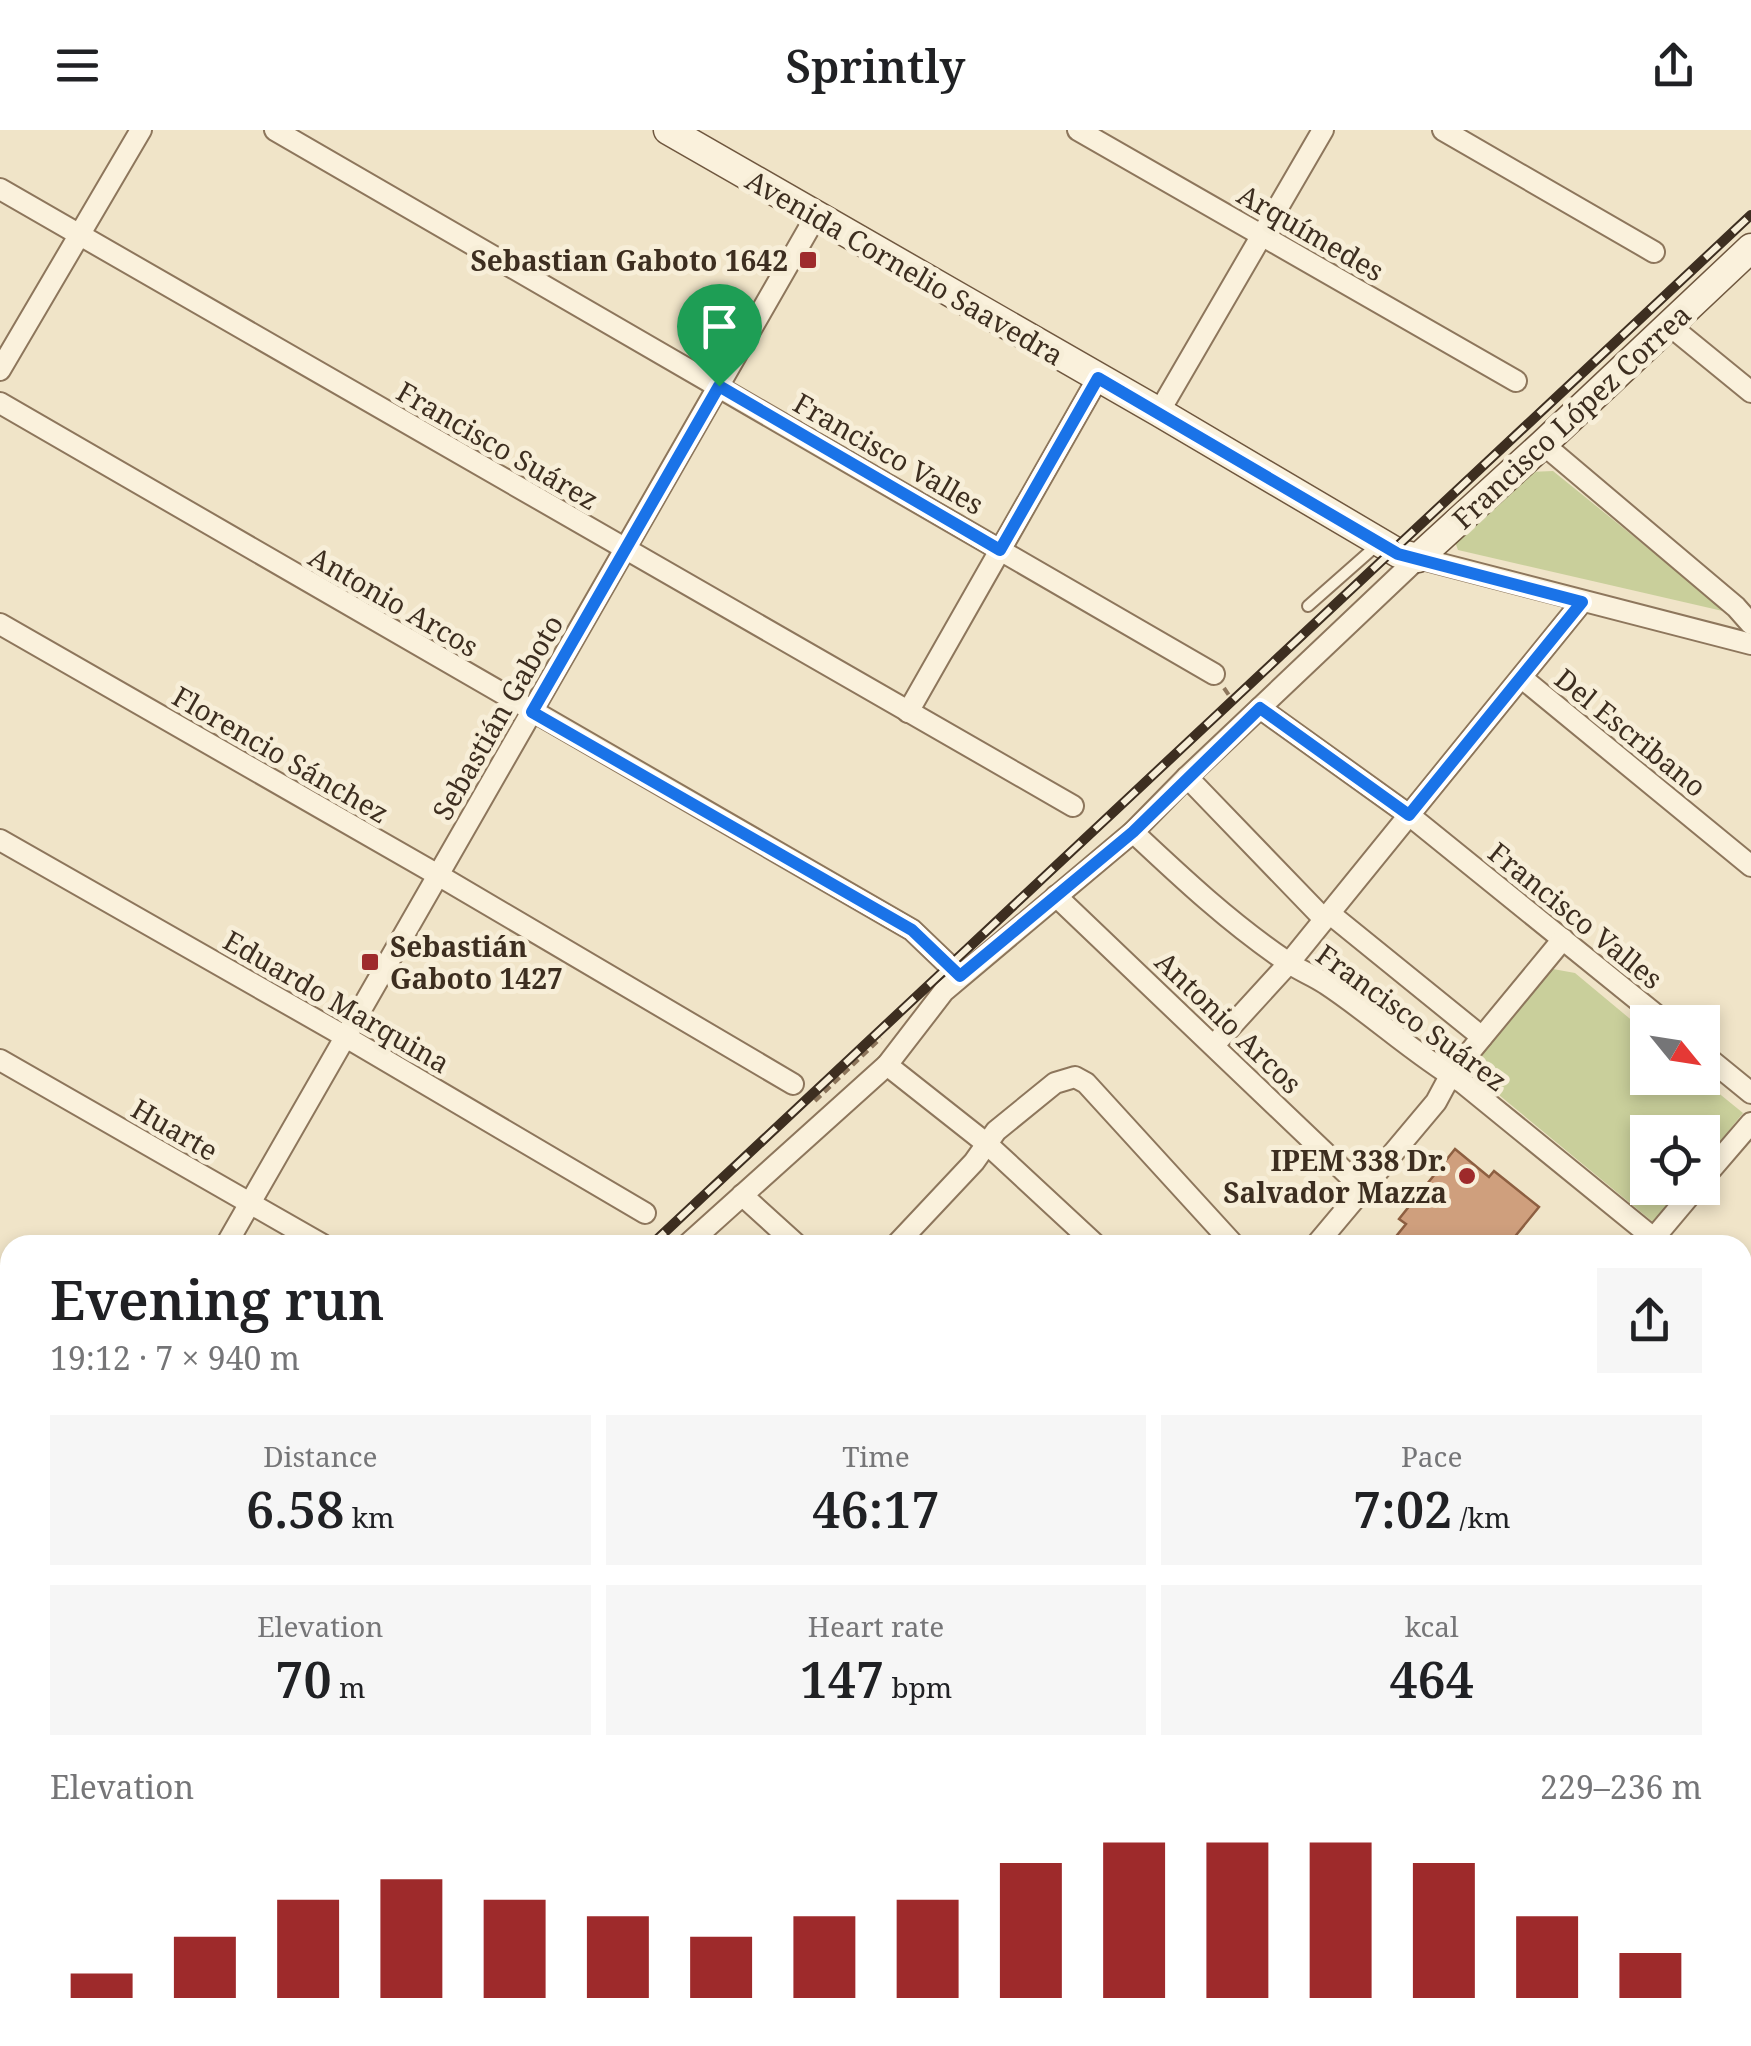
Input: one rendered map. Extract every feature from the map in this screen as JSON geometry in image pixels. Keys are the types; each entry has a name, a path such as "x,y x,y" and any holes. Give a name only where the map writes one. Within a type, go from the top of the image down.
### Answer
{"main road":[{"name":"Avenida Cornelio Saavedra","path":"668,130 1398,554 1418,558"},
{"name":"Francisco López Correa","path":"1418,558 1751,248"}],"street":[{"path":"0,370 141,130"},
{"name":"Francisco Valles","path":"275,130 1214,674"},
{"name":"Arquímedes","path":"1078,130 1516,381"},
{"path":"1159,412 1322,130"},
{"path":"1443,130 1654,252"},
{"name":"Francisco Suárez","path":"0,190 1073,806"},
{"name":"Sebastián Gaboto","path":"232,1235 816,216"},
{"path":"1669,325 1751,392"},
{"path":"908,712 1098,378"},
{"name":"Antonio Arcos","path":"0,404 912,930 960,976"},
{"path":"1542,444 1736,607 1751,624"},
{"name":"Avenida Cornelio Saavedra","path":"1418,558 1751,644"},
{"name":"Francisco López Correa","path":"698,1235 887,1065 932,1004 960,976 1133,832 1418,558"},
{"path":"1214,1046 1289,964 1582,602"},
{"name":"Florencio Sánchez","path":"0,624 792,1084"},
{"name":"Del Escribano","path":"1522,678 1751,866"},
{"name":"Francisco Valles","path":"1253,714 1409,815 1644,1005"},
{"path":"1188,777 1327,916 1482,1037"},
{"name":"Francisco Suárez","path":"1133,832 1208,901 1289,964 1325,983 1478,1095 1644,1235"},
{"name":"Eduardo Marquina","path":"0,840 645,1212"},
{"name":"Antonio Arcos","path":"1056,896 1362,1189"},
{"path":"1324,1235 1436,1102 1450,1076 1563,939"},
{"name":"Huarte","path":"0,1060 305,1235"},
{"path":"887,1065 987,1144 1085,1235"},
{"path":"1720,1068 1751,1093"},
{"path":"905,1235 974,1162 996,1131 1055,1083 1075,1077 1082,1079 1225,1235"},
{"path":"1720,1159 1751,1123"},
{"path":"742,1195 786,1235"},
{"path":"1660,1235 1683,1205"}],"lane":[{"path":"1308,606 1380,542"}],"path":[{"path":"1214,674 1253,714"}],"green space":[{"path":"1553,471 1727,612 1458,550 1454,539 1529,472"},
{"path":"1553,969 1575,973 1630,1019 1630,1095 1720,1094 1743,1113 1720,1142 1720,1115 1630,1115 1630,1203 1482,1081 1478,1057"},
{"path":"1632,1205 1668,1205 1653,1222"}],"building":[{"path":"1455,1149 1489,1177 1494,1171 1539,1207 1516,1235 1397,1235 1406,1224 1399,1219"}],"railway":[{"path":"662,1235 1751,215"}],"place":[{"name":"Sebastian Gaboto 1642","path":"808,260"},
{"name":"Sebastián Gaboto 1427","path":"370,962"},
{"name":"IPEM 338 Dr. Salvador Mazza","path":"1467,1176"}],"route":[{"path":"1098,378 1398,554 1582,602 1409,815 1260,708 1133,832 960,976 912,930 532,712 719,386 1000,550 1098,378"}]}
